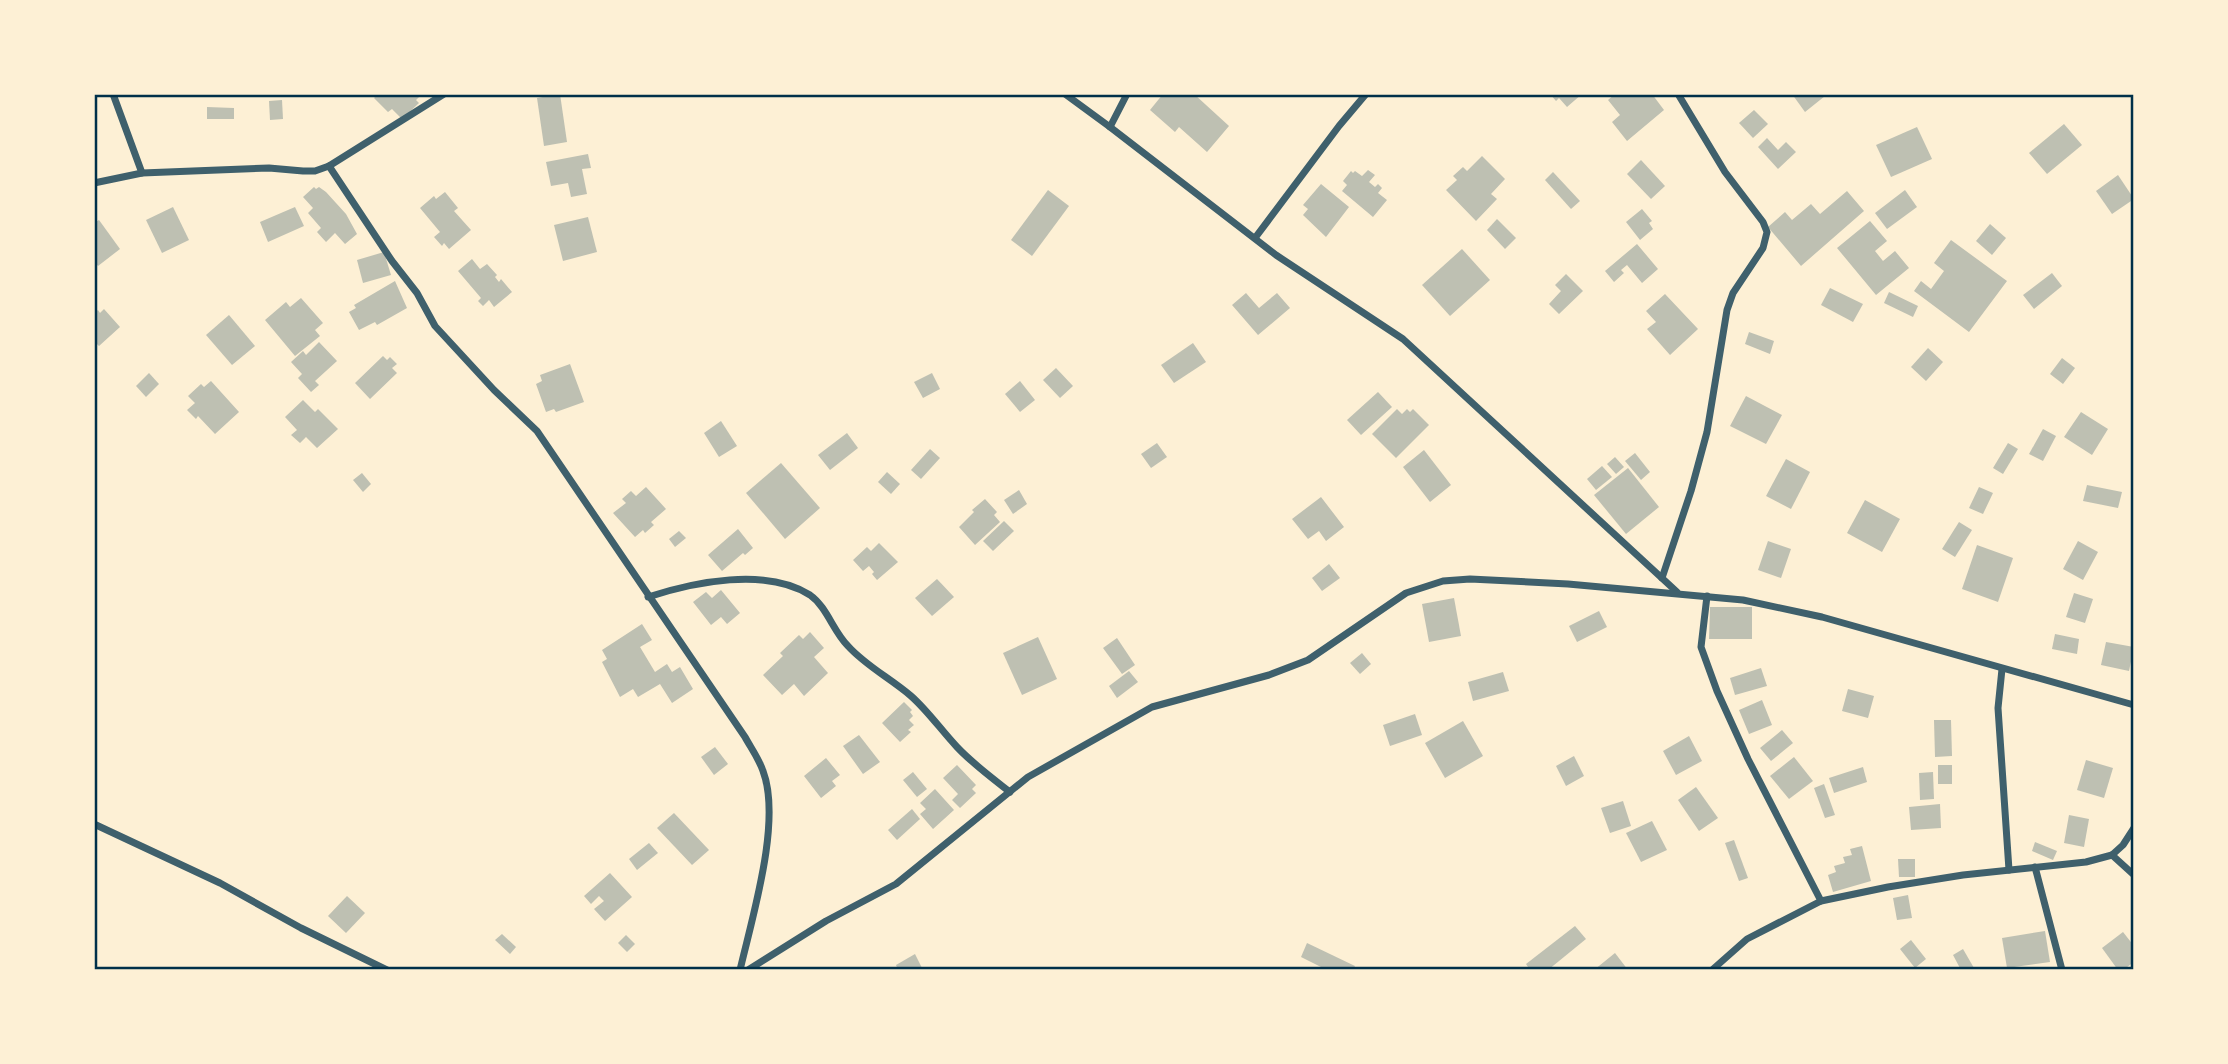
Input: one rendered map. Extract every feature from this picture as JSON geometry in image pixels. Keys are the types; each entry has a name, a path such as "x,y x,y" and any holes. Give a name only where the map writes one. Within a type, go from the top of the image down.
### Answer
{"street":[{"path":"113,94 142,173"},
{"path":"94,183 142,173 269,168 315,171 329,166 444,94"},
{"path":"1065,94 1255,238 1403,339 1677,592"},
{"path":"1110,127 1127,94"},
{"path":"1255,238 1366,94"},
{"path":"1662,578 1692,491 1707,432 1727,310 1733,293 1763,248 1767,232 1763,222 1725,173 1678,94"},
{"path":"329,166 392,261 417,293 435,326 494,390 537,430 745,737 764,772 770,813 764,860 740,970"},
{"path":"748,970 826,921 896,884 1028,777 1152,707 1269,675 1308,660 1406,593 1443,581 1470,579 1677,592 1743,600 1822,617 2133,705"},
{"path":"649,597 680,587 720,581 754,580 781,584 810,595 823,609 847,646 912,697 959,749 1010,792"},
{"path":"1707,596 1701,647 1717,691 1748,759 1821,901"},
{"path":"2002,668 1998,708 2009,870"},
{"path":"94,824 220,883 301,928 387,970"},
{"path":"1712,970 1747,939 1821,901 1888,887 2086,862 2112,855 2123,845 2133,828"},
{"path":"2112,855 2133,875"},
{"path":"2035,867 2062,970"}],"building":[{"path":"378,94 422,94 416,100 419,103 402,119 392,109 388,112 374,98"},
{"path":"560,94 567,142 544,146 537,98"},
{"path":"1163,94 1194,94 1229,126 1207,152 1179,127 1175,132 1150,110"},
{"path":"1550,94 1582,94 1567,107 1559,98 1556,101"},
{"path":"1615,94 1652,94 1664,110 1627,141 1612,122 1620,115 1608,100"},
{"path":"1792,94 1824,94 1825,96 1805,112"},
{"path":"282,100 283,119 270,120 269,101"},
{"path":"207,107 234,108 234,119 207,119"},
{"path":"1754,110 1768,124 1753,138 1739,123"},
{"path":"2064,124 2082,145 2047,174 2029,153"},
{"path":"1917,127 1932,159 1891,177 1876,145"},
{"path":"1767,138 1778,150 1786,142 1796,152 1778,169 1758,147"},
{"path":"588,154 591,168 582,169 587,194 571,197 568,183 551,186 546,162"},
{"path":"1482,156 1505,179 1491,194 1497,199 1476,221 1446,190 1457,180 1453,176 1463,167 1467,171"},
{"path":"1641,160 1665,186 1651,199 1627,174"},
{"path":"1368,170 1375,175 1369,182 1382,188 1378,193 1387,200 1373,217 1342,191 1347,185 1343,181 1351,171 1362,176"},
{"path":"1553,172 1580,201 1571,209 1545,180"},
{"path":"2118,175 2134,199 2112,214 2096,191"},
{"path":"1321,184 1349,207 1326,237 1303,215 1308,209 1303,205"},
{"path":"314,187 326,192 346,214 357,234 345,244 335,233 326,242 317,232 321,228 308,213 313,208 303,197"},
{"path":"1048,190 1069,206 1032,256 1011,240"},
{"path":"1905,190 1917,207 1887,229 1875,213"},
{"path":"1847,191 1864,211 1801,266 1768,227 1785,212 1792,220 1811,204 1820,214"},
{"path":"445,192 458,208 454,211 471,230 449,249 434,237 440,232 420,208 434,196 436,199"},
{"path":"173,207 189,240 162,253 146,220"},
{"path":"295,207 304,226 268,242 260,222"},
{"path":"1642,209 1652,221 1649,223 1653,229 1640,240 1626,222"},
{"path":"588,217 597,252 563,261 554,225"},
{"path":"1497,219 1516,238 1505,249 1487,230"},
{"path":"99,220 120,249 98,266 94,261 94,223"},
{"path":"1870,221 1887,241 1875,251 1883,261 1895,251 1909,268 1876,295 1837,248"},
{"path":"1990,224 2006,238 1992,255 1976,241"},
{"path":"1951,240 2007,281 1969,332 1914,291 1921,281 1931,289 1944,271 1934,263"},
{"path":"1637,244 1658,269 1642,283 1627,265 1621,270 1624,273 1614,282 1605,271"},
{"path":"1462,249 1490,280 1450,316 1422,285"},
{"path":"384,252 391,275 363,283 357,260"},
{"path":"472,259 480,269 487,264 497,275 495,277 499,282 501,279 512,292 494,307 489,300 483,306 478,301 481,298 458,271"},
{"path":"2052,273 2062,286 2034,309 2023,295"},
{"path":"1566,274 1583,291 1559,314 1549,304 1561,291 1555,285"},
{"path":"395,281 407,308 377,325 375,322 359,330 349,312 356,308 354,305"},
{"path":"1830,288 1863,304 1853,322 1821,305"},
{"path":"1889,292 1918,306 1913,317 1884,303"},
{"path":"1246,293 1259,308 1277,293 1290,308 1258,335 1232,305"},
{"path":"1665,294 1698,329 1670,355 1647,329 1656,322 1646,311"},
{"path":"301,298 323,323 315,330 320,336 295,356 265,320 286,302 290,307"},
{"path":"104,309 120,327 99,346 94,341 94,313 98,310 100,313"},
{"path":"229,315 255,346 232,365 206,335"},
{"path":"1749,332 1774,341 1770,354 1745,344"},
{"path":"319,342 337,361 315,381 319,385 311,392 298,378 302,374 291,362 303,351 306,355"},
{"path":"1193,343 1206,362 1174,383 1161,365"},
{"path":"1928,348 1943,362 1926,381 1911,367"},
{"path":"383,356 387,360 390,357 397,364 392,368 397,373 370,399 355,383"},
{"path":"2062,358 2075,368 2063,384 2050,374"},
{"path":"570,364 584,402 556,412 554,409 546,412 536,384 542,381 540,375"},
{"path":"1056,368 1073,386 1060,398 1043,380"},
{"path":"149,373 159,384 146,397 136,386"},
{"path":"932,373 940,389 923,398 914,382"},
{"path":"211,381 239,412 215,434 198,416 196,419 187,410 195,403 188,396 201,384 204,387"},
{"path":"1020,381 1035,400 1020,412 1005,394"},
{"path":"1378,392 1392,407 1361,435 1347,420"},
{"path":"1746,396 1782,415 1766,444 1730,426"},
{"path":"303,400 315,412 318,409 338,429 317,448 306,437 300,443 291,435 297,430 285,417"},
{"path":"1397,409 1402,414 1407,409 1410,412 1413,409 1429,425 1396,458 1372,434"},
{"path":"2081,412 2108,429 2092,455 2064,437"},
{"path":"721,421 737,446 719,457 704,433"},
{"path":"2043,429 2056,436 2043,461 2029,454"},
{"path":"847,433 858,448 830,470 818,455"},
{"path":"1157,443 1167,457 1151,468 1141,454"},
{"path":"2008,443 2018,449 2003,474 1993,468"},
{"path":"930,449 940,458 921,479 911,470"},
{"path":"1424,450 1451,485 1430,502 1403,467"},
{"path":"1635,453 1650,472 1641,480 1625,461"},
{"path":"1615,457 1624,467 1616,474 1607,464"},
{"path":"1786,459 1810,472 1791,509 1766,496"},
{"path":"781,463 820,508 785,539 746,493"},
{"path":"1602,466 1612,477 1596,490 1587,479"},
{"path":"1628,468 1659,507 1626,534 1594,495"},
{"path":"887,472 900,484 891,494 878,482"},
{"path":"362,473 371,484 363,492 353,480"},
{"path":"2087,485 2122,492 2118,508 2083,501"},
{"path":"646,487 666,509 651,522 654,525 635,537 613,513 626,503 622,499 631,491 636,496"},
{"path":"1979,487 1993,493 1983,514 1969,508"},
{"path":"1019,490 1027,504 1013,514 1004,500"},
{"path":"1321,497 1344,527 1326,541 1319,531 1308,539 1292,519"},
{"path":"985,499 997,512 994,515 1000,522 975,545 959,527"},
{"path":"1865,500 1900,519 1882,552 1847,533"},
{"path":"1004,521 1014,531 993,551 983,541"},
{"path":"1959,522 1972,530 1955,557 1942,549"},
{"path":"738,529 753,548 722,571 708,555"},
{"path":"679,531 686,538 675,547 669,539"},
{"path":"1768,541 1791,549 1781,578 1758,570"},
{"path":"2078,541 2098,552 2083,580 2063,569"},
{"path":"879,543 898,562 877,580 869,566 863,571 853,560 867,547 871,551"},
{"path":"1977,545 2013,558 1998,602 1962,589"},
{"path":"1329,564 1340,578 1322,591 1312,578"},
{"path":"937,579 954,597 932,616 915,598"},
{"path":"721,590 740,613 727,624 721,617 711,625 693,602 706,592 712,598"},
{"path":"2074,593 2093,599 2085,623 2066,617"},
{"path":"1454,598 1461,636 1429,642 1422,604"},
{"path":"1710,607 1752,607 1752,639 1709,639"},
{"path":"1599,611 1607,627 1577,642 1569,626"},
{"path":"642,624 652,640 640,647 655,672 667,664 672,672 680,667 693,689 672,703 660,684 638,697 633,689 620,697 602,662 607,659 602,650"},
{"path":"810,632 824,648 814,657 828,673 804,696 794,684 782,695 763,675 783,656 780,653 799,635 803,639"},
{"path":"2055,634 2079,639 2077,654 2052,649"},
{"path":"1038,637 1057,679 1022,695 1003,653"},
{"path":"1117,638 1135,665 1122,674 1103,648"},
{"path":"2106,642 2134,647 2129,671 2101,665"},
{"path":"1362,653 1371,664 1360,674 1350,663"},
{"path":"1761,668 1767,686 1735,695 1730,678"},
{"path":"1129,671 1138,682 1117,698 1109,686"},
{"path":"1503,672 1509,691 1473,701 1468,682"},
{"path":"1848,689 1874,696 1868,718 1842,711"},
{"path":"1762,700 1772,725 1749,734 1739,710"},
{"path":"904,702 912,710 910,712 913,716 909,720 914,725 908,730 911,732 900,742 882,723"},
{"path":"1415,714 1422,735 1390,746 1383,725"},
{"path":"1934,720 1951,720 1952,756 1935,757"},
{"path":"1463,721 1483,756 1445,778 1425,743"},
{"path":"1782,730 1793,743 1771,761 1760,748"},
{"path":"859,735 880,762 863,774 843,746"},
{"path":"1689,736 1702,761 1676,775 1663,751"},
{"path":"715,747 728,764 714,775 701,757"},
{"path":"1574,756 1584,776 1566,786 1556,766"},
{"path":"1794,757 1813,781 1789,799 1770,776"},
{"path":"826,758 840,775 832,781 836,786 821,798 804,776"},
{"path":"2086,760 2113,768 2104,798 2077,790"},
{"path":"957,765 976,785 972,789 976,793 960,808 952,800 958,794 943,778"},
{"path":"1938,765 1952,765 1952,784 1938,784"},
{"path":"1863,767 1867,782 1834,793 1829,778"},
{"path":"913,772 927,789 917,797 903,780"},
{"path":"1933,772 1934,799 1920,800 1919,773"},
{"path":"1824,784 1835,815 1825,818 1814,788"},
{"path":"1696,787 1718,818 1699,831 1678,800"},
{"path":"935,789 954,810 933,829 920,814 926,809 920,803"},
{"path":"1623,801 1631,826 1610,833 1601,808"},
{"path":"1940,804 1941,828 1911,830 1909,807"},
{"path":"912,809 920,819 897,840 888,830"},
{"path":"674,813 709,850 692,865 657,828"},
{"path":"2069,815 2089,819 2084,847 2064,843"},
{"path":"1652,821 1667,850 1641,862 1626,833"},
{"path":"1734,840 1748,878 1739,881 1725,843"},
{"path":"2035,842 2057,851 2053,860 2032,851"},
{"path":"649,843 658,853 637,870 629,859"},
{"path":"1862,846 1871,881 1833,892 1828,875 1836,872 1834,866 1845,863 1843,857 1852,855 1850,849"},
{"path":"1898,859 1915,859 1915,877 1899,877"},
{"path":"610,873 632,897 605,921 594,909 604,901 599,896 591,904 584,896"},
{"path":"1908,895 1912,918 1897,920 1893,898"},
{"path":"347,896 365,913 346,933 328,916"},
{"path":"1575,926 1586,939 1548,970 1530,970 1526,964"},
{"path":"2045,931 2050,962 2007,968 2002,938"},
{"path":"2123,932 2134,946 2134,962 2123,970 2118,970 2102,948"},
{"path":"502,934 516,947 510,954 495,940"},
{"path":"626,935 635,944 627,952 618,943"},
{"path":"1911,940 1926,959 1915,968 1900,949"},
{"path":"1307,943 1355,966 1353,970 1327,970 1301,957"},
{"path":"1963,949 1974,968 1972,970 1961,970 1953,955"},
{"path":"1615,953 1628,970 1594,970"},
{"path":"915,954 923,970 898,970 896,965"}]}
